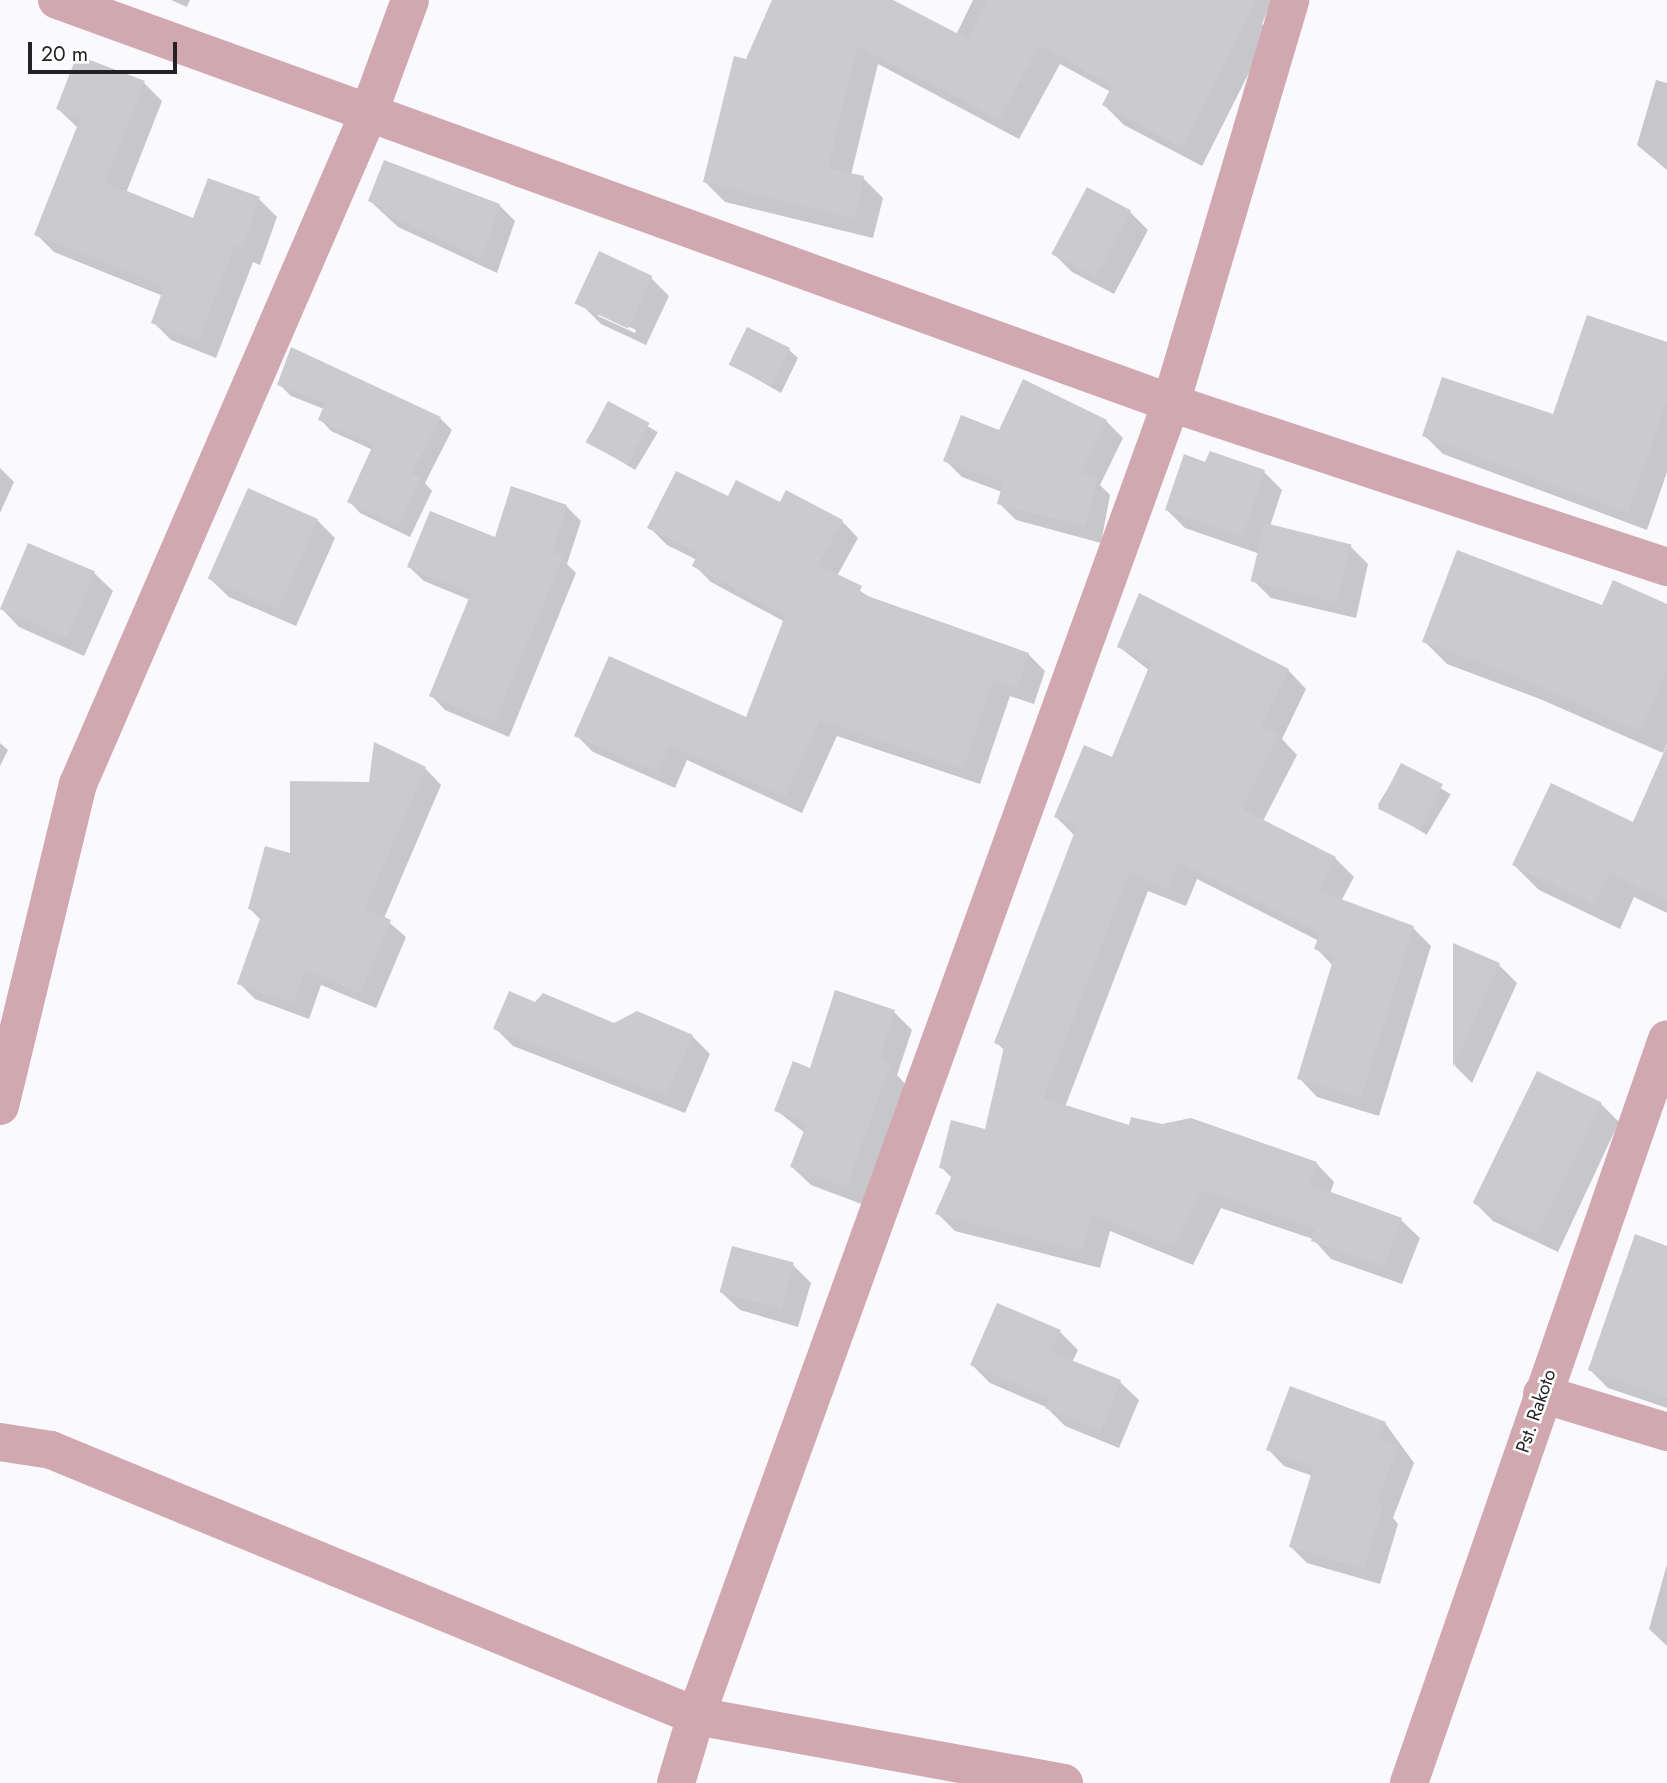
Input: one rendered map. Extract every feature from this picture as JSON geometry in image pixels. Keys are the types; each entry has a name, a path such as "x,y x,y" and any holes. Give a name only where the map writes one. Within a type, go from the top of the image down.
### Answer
{"street":[{"path":"57,0 368,115 1171,403 1667,567"},
{"path":"0,1106 78,784 368,115 410,0"},
{"path":"676,1783 696,1716 1171,403 1290,0"},
{"name":"Pst. Rakoto","path":"1409,1783 1667,1039"},
{"path":"1542,1394 1667,1432"},
{"path":"0,1442 51,1450 696,1716 1064,1783"}],"building":[{"path":"772,0 893,0 968,39 987,0 1256,0 1182,148 1102,105 1112,86 1039,45 999,120 858,46 828,168 864,176 854,219 703,182 734,56 746,59"},
{"path":"77,55 145,81 105,182 193,218 208,178 260,197 242,248 235,245 198,341 151,323 164,287 34,235 80,119 56,109"},
{"path":"384,160 500,204 481,259 381,212 383,207 368,201"},
{"path":"1087,187 1131,210 1095,278 1051,254"},
{"path":"599,251 652,276 628,329 574,304"},
{"path":"1587,315 1667,342 1667,400 1628,513 1422,436 1442,377 1553,414"},
{"path":"747,327 790,348 772,386 729,365"},
{"path":"291,347 441,417 412,473 421,478 398,526 347,502 373,445 318,420 325,403 277,385"},
{"path":"1023,379 1107,420 1081,473 1098,478 1085,527 997,504 1003,483 943,461 961,415 999,430"},
{"path":"608,401 649,423 627,465 586,442"},
{"path":"1210,451 1265,470 1243,537 1165,510 1184,454 1205,462"},
{"path":"676,471 728,496 736,480 780,502 786,490 843,520 818,565 862,586 859,593 1029,653 1017,688 993,680 963,769 820,720 785,797 670,745 657,772 574,736 609,656 746,717 785,616 692,566 698,553 647,528"},
{"path":"511,486 567,505 552,552 563,557 494,723 429,696 471,593 407,567 430,511 495,537"},
{"path":"248,488 318,519 278,610 208,578"},
{"path":"1265,523 1351,545 1337,603 1250,581"},
{"path":"28,543 95,572 67,638 0,609"},
{"path":"1457,550 1602,605 1613,580 1667,604 1667,671 1640,732 1515,676 1422,642"},
{"path":"1139,593 1289,669 1261,725 1279,735 1242,809 1336,857 1319,891 1414,926 1361,1098 1297,1079 1334,957 1314,949 1320,933 1178,862 1167,889 1129,873 1043,1098 1129,1125 1131,1117 1162,1124 1191,1118 1317,1162 1309,1184 1402,1218 1384,1267 1311,1241 1315,1229 1202,1190 1174,1247 1092,1214 1082,1251 935,1214 954,1171 939,1168 951,1120 985,1129 1004,1047 994,1043 1077,826 1054,817 1084,745 1112,757 1151,662 1117,647"},
{"path":"374,742 426,767 365,908 391,920 360,993 305,970 293,1004 237,984 262,913 248,909 265,846 290,853 290,781 369,782"},
{"path":"1667,745 1667,901 1609,873 1594,905 1512,865 1551,783 1633,822"},
{"path":"1401,763 1443,784 1420,830 1378,808"},
{"path":"1453,943 1500,963 1453,1067"},
{"path":"835,990 895,1010 880,1056 890,1066 846,1188 790,1167 807,1123 774,1111 793,1061 810,1068"},
{"path":"509,991 535,1002 543,993 614,1023 637,1011 693,1035 666,1096 493,1029"},
{"path":"1537,1071 1602,1103 1537,1235 1473,1203"},
{"path":"1635,1234 1667,1246 1667,1398 1588,1370"},
{"path":"732,1246 794,1263 781,1309 720,1292"},
{"path":"997,1303 1061,1330 1051,1352 1121,1380 1101,1431 1045,1408 1049,1399 970,1365"},
{"path":"1290,1386 1386,1422 1379,1438 1399,1445 1376,1504 1383,1506 1364,1569 1289,1547 1313,1468 1266,1450"}]}
